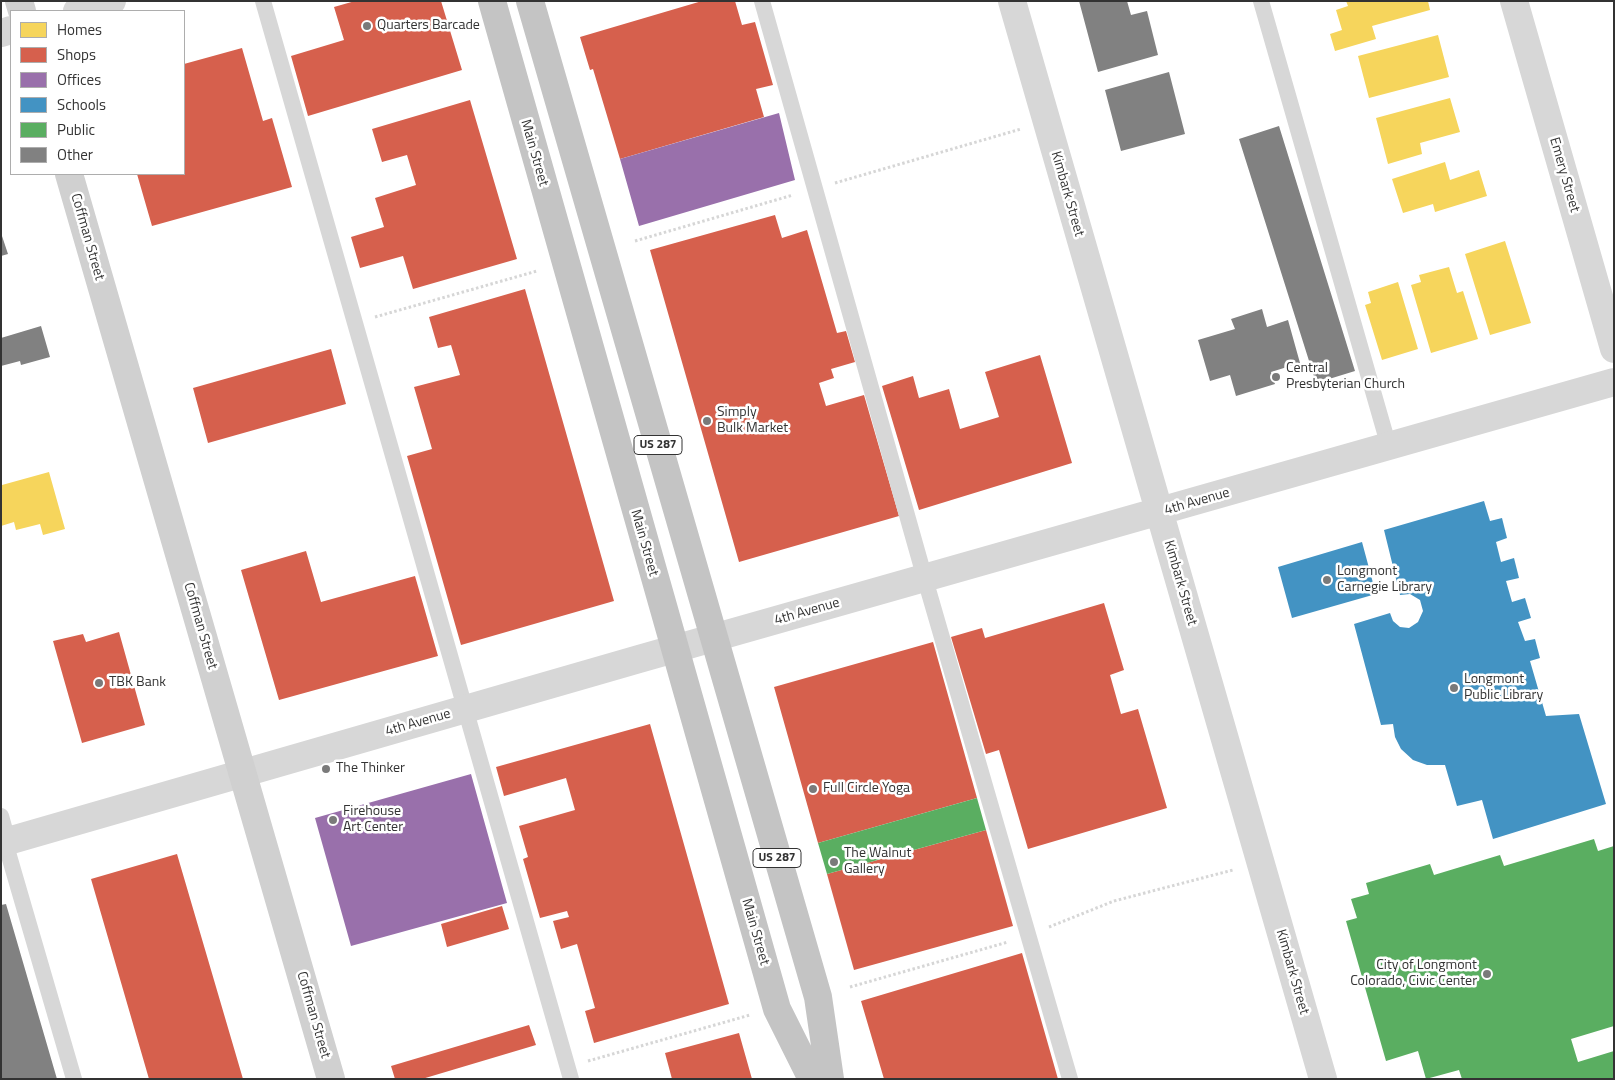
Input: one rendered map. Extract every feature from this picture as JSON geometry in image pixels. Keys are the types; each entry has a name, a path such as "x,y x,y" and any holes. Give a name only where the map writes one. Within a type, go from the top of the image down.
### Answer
{"highway":[{"name":"Main Street","path":"492,1 776,1009 812,1079"},
{"name":"US 287","path":"530,1 818,997 830,1079"}],"street":[{"path":"80,10 112,1"},
{"name":"Kimbark Street","path":"1012,1 1323,1079"},
{"name":"Emery Street","path":"1514,1 1614,349"},
{"name":"Coffman Street","path":"69,175 331,1079"},
{"name":"4th Avenue","path":"4,835 242,773 1614,382"}],"lane":[{"path":"263,1 570,1073"},
{"path":"762,1 925,579 1070,1079"},
{"path":"1261,1 1388,447"},
{"path":"4,835 74,1079"}],"path":[{"path":"635,240 1047,122"},
{"path":"356,322 537,271"},
{"path":"850,987 1029,936 1114,901 1220,872 1261,866"},
{"path":"570,1073 750,1015"}],"building: Homes":[{"path":"1346,1 1428,1 1430,10 1372,26 1376,39 1335,51 1330,34 1342,30 1336,10 1348,6"},
{"path":"1438,35 1449,77 1369,98 1358,56"},
{"path":"1450,98 1460,132 1420,143 1422,154 1388,164 1376,118"},
{"path":"1445,162 1450,180 1479,170 1487,196 1435,212 1433,204 1403,213 1392,179"},
{"path":"1505,241 1531,323 1490,335 1465,254"},
{"path":"1449,267 1457,293 1463,291 1478,339 1431,353 1411,285 1421,282 1419,275"},
{"path":"1398,282 1418,349 1382,360 1365,305 1371,303 1368,292"},
{"path":"49,472 65,529 43,535 40,524 16,530 14,522 1,526 2,485"}],"building: Shops":[{"path":"355,1 441,1 462,70 308,116 291,56 344,40 334,7"},
{"path":"702,1 735,1 742,25 755,22 773,85 756,89 764,117 620,159 593,69 590,70 580,37"},
{"path":"242,48 263,121 272,118 292,187 152,226 137,175 185,175 185,64"},
{"path":"470,100 517,259 413,289 403,256 360,268 351,237 384,227 375,198 416,185 407,155 382,162 372,129"},
{"path":"775,215 782,238 807,230 837,333 846,331 855,362 831,369 834,378 819,383 826,406 864,395 899,516 739,562 650,250"},
{"path":"525,289 614,601 461,645 407,456 432,449 414,387 460,375 451,345 438,348 429,317"},
{"path":"331,349 346,404 208,443 193,388"},
{"path":"1040,355 1072,463 919,510 882,386 913,376 919,398 949,389 960,429 999,417 985,372"},
{"path":"306,551 321,602 415,576 438,656 279,700 241,570"},
{"path":"1104,603 1124,670 1110,675 1121,714 1138,709 1167,808 1028,849 999,750 986,754 951,637 982,628 985,638"},
{"name":"TBK Bank","path":"119,632 145,725 82,743 53,641 83,634 86,642"},
{"path":"933,642 977,798 818,843 774,687"},
{"path":"650,724 729,1004 594,1043 585,1011 595,1008 577,944 561,949 553,921 569,917 567,911 540,918 523,859 528,857 519,826 575,810 566,778 504,796 496,767"},
{"path":"986,830 1013,926 854,970 827,874"},
{"path":"177,854 243,1079 149,1079 91,879"},
{"path":"502,906 509,929 447,947 441,924"},
{"path":"1022,953 1058,1079 884,1079 861,1001"},
{"path":"529,1025 536,1045 422,1079 395,1079 391,1066"},
{"path":"739,1033 752,1079 672,1079 665,1053"}],"building: Offices":[{"path":"779,113 795,180 639,226 620,159"},
{"path":"471,774 507,903 351,946 315,818"}],"building: Schools":[{"name":"Longmont Public Library","path":"1484,501 1490,521 1502,518 1507,538 1496,542 1501,562 1514,558 1519,578 1506,581 1512,602 1525,598 1531,618 1518,622 1525,641 1535,639 1540,658 1530,661 1546,716 1579,714 1606,804 1493,839 1482,800 1457,806 1445,765 1427,765 1413,760 1401,749 1395,737 1393,724 1381,725 1354,624 1390,613 1393,621 1400,627 1409,628 1418,622 1423,611 1420,600 1410,594 1400,595 1384,530"},
{"name":"Longmont Carnegie Library","path":"1362,542 1376,594 1292,618 1278,567"}],"building: Public":[{"path":"977,798 986,830 827,874 818,843"},
{"name":"City of Longmont Colorado, Civic Center","path":"1594,839 1598,851 1614,846 1614,1026 1571,1039 1578,1062 1614,1051 1614,1079 1462,1079 1459,1070 1426,1079 1418,1051 1386,1061 1346,921 1357,918 1351,899 1369,894 1366,883 1430,864 1434,875 1500,855 1504,866"}],"building: Other":[{"path":"1079,1 1127,1 1131,15 1147,11 1158,55 1098,72"},
{"path":"1169,72 1185,134 1121,151 1105,90"},
{"path":"1279,126 1355,371 1316,383 1239,139"},
{"path":"1,233 8,254 1,256"},
{"path":"1262,309 1267,327 1288,320 1300,363 1271,372 1275,384 1236,396 1230,375 1210,381 1198,340 1235,329 1231,319"},
{"path":"41,326 50,357 21,365 20,361 1,366 1,338"},
{"path":"6,904 57,1079 1,1079 1,905"}],"place":[{"name":"Quarters Barcade","path":"367,26"},
{"name":"Central Presbyterian Church","path":"1276,377"},
{"name":"Simply Bulk Market","path":"707,421"},
{"name":"Longmont Carnegie Library","path":"1327,580"},
{"name":"TBK Bank","path":"99,683"},
{"name":"Longmont Public Library","path":"1454,688"},
{"name":"The Thinker","path":"326,769"},
{"name":"Full Circle Yoga","path":"813,789"},
{"name":"Firehouse Art Center","path":"333,820"},
{"name":"The Walnut Gallery","path":"834,862"},
{"name":"City of Longmont Colorado, Civic Center","path":"1487,974"}]}
